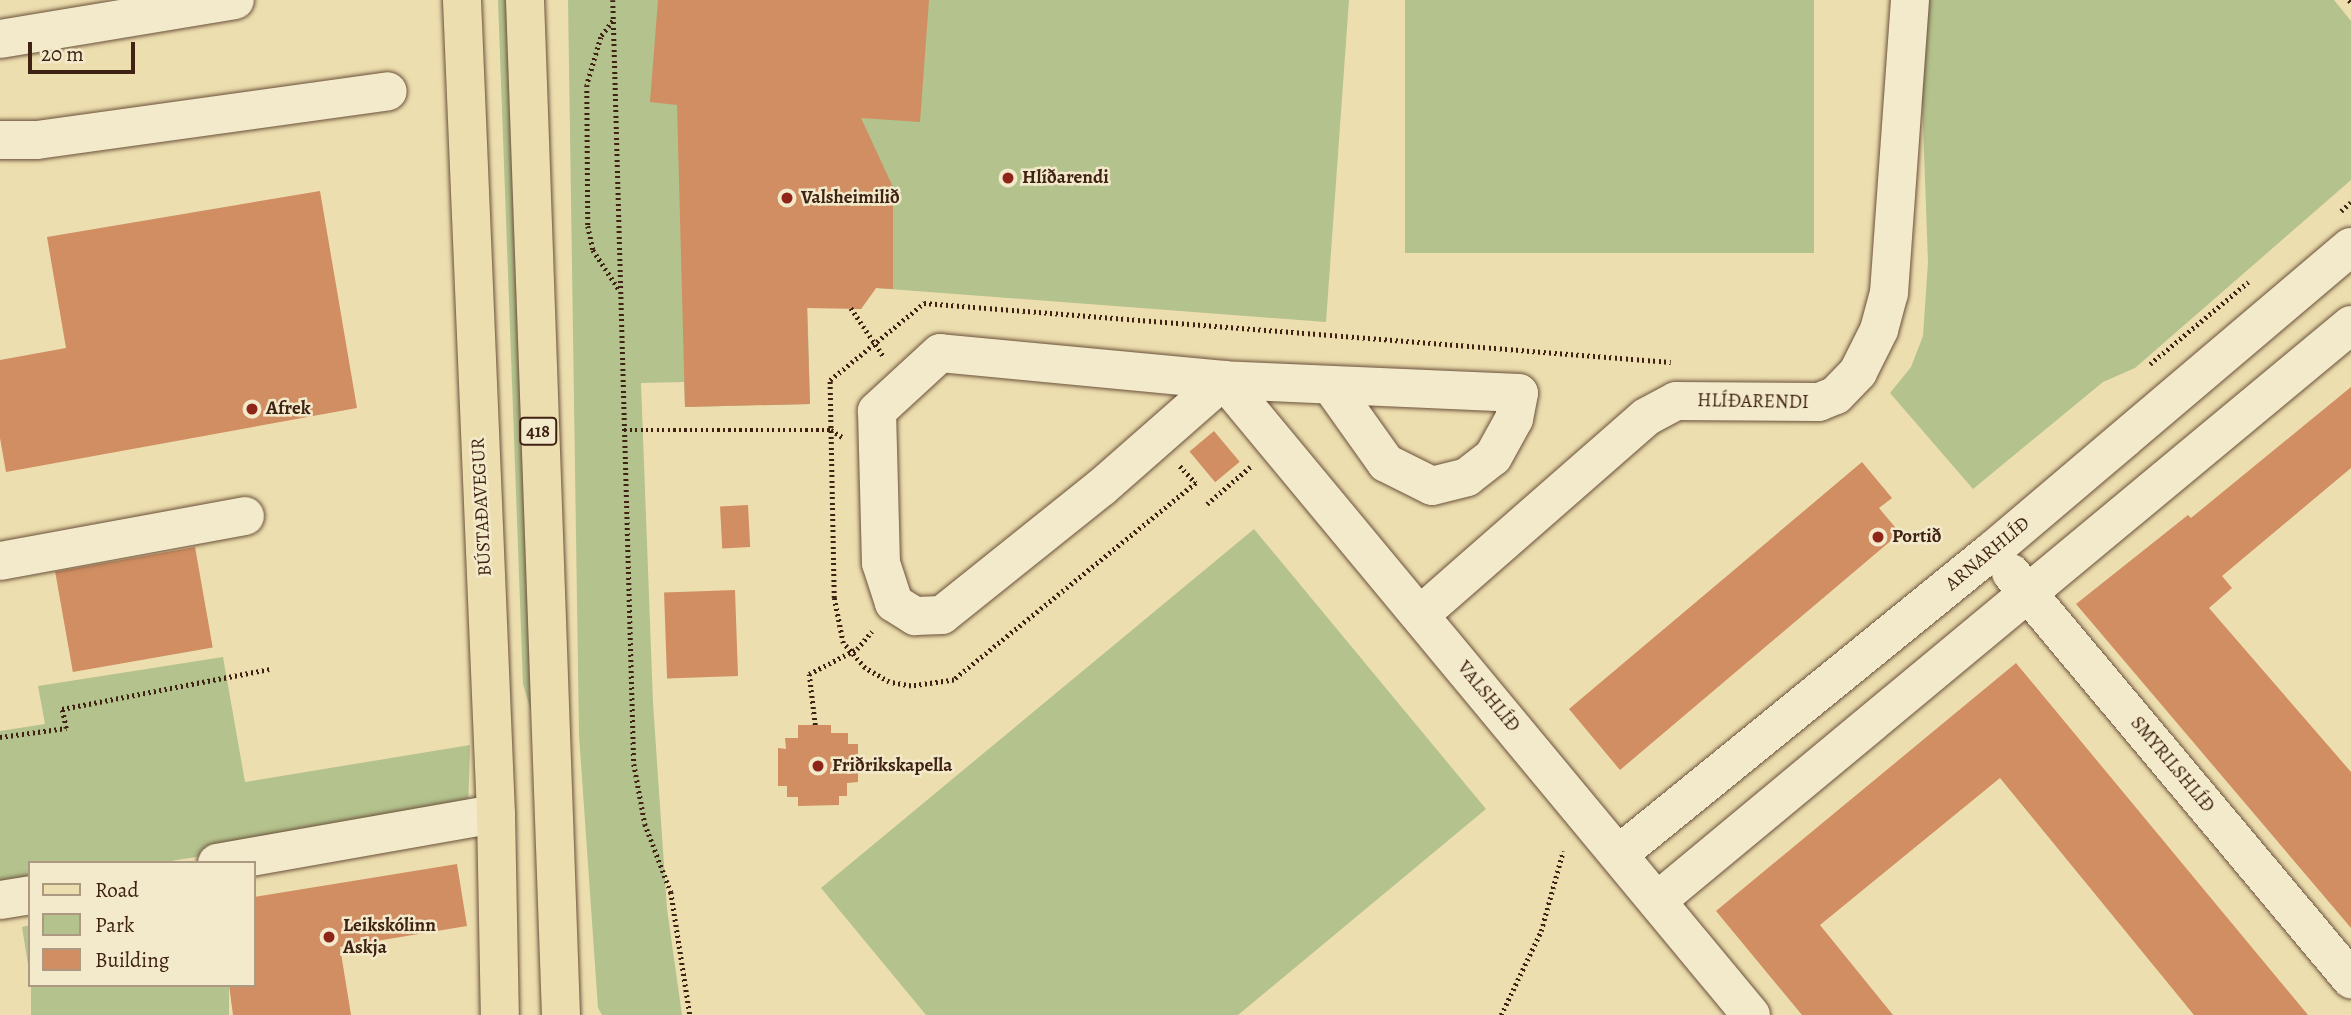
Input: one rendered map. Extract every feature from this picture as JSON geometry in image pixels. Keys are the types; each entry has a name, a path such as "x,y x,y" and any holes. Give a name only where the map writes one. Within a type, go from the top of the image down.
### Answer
{"main road":[{"name":"BÚSTAÐAVEGUR","path":"462,0 496,814 500,1015"},
{"name":"418","path":"525,0 564,1008"}],"street":[{"path":"0,39 235,0"},
{"name":"HLÍÐARENDI","path":"1420,615 1646,417 1676,401 1798,406 1819,402 1836,394 1858,372 1879,330 1889,293 1910,0"},
{"path":"0,140 37,140 388,91"},
{"name":"ARNARHLÍÐ","path":"1619,854 1992,551 2351,247"},
{"path":"1657,901 2026,591 2351,325"},
{"path":"1223,380 1102,486 942,615 915,616 894,603 881,563 876,457 877,411 907,380 940,354 1223,380 1332,387"},
{"name":"VALSHLÍÐ","path":"1223,380 1752,1015"},
{"path":"0,561 244,516"},
{"name":"SMYRILSHLÍÐ","path":"1992,551 2351,979"},
{"path":"228,861 496,814"},
{"path":"0,900 28,895"}],"path":[{"path":"612,0 638,794 671,892 690,1015"},
{"path":"613,20 596,49 587,85 589,226 593,250 621,292"},
{"path":"850,309 872,345 907,380"},
{"path":"624,430 831,430 876,457"},
{"path":"1207,504 1249,468"},
{"path":"815,725 809,674 858,649 894,603"},
{"path":"0,737 66,728 62,709 270,669"},
{"path":"1501,1015 1541,932 1563,851"}],"green space":[{"path":"498,0 515,0 532,714 523,684"},
{"name":"Hlíðarendi","path":"568,0 1349,0 1326,322 876,288 861,309 851,308 806,252 810,404 685,407 684,382 641,383 653,703 667,909 682,1015 602,1015 598,1008 579,735"},
{"path":"1405,0 1814,0 1814,253 1405,253"},
{"path":"1929,0 2334,0 2351,21 2351,180 2135,368 2103,382 1973,489 1890,393 1911,367 1923,336 1928,262 1922,97"},
{"path":"1254,529 1486,809 1238,1015 926,1015 821,888"},
{"path":"223,657 245,782 470,745 468,813 171,861 28,861 28,882 0,886 0,731 45,724 38,686"},
{"path":"28,926 28,964 22,927"},
{"path":"31,987 229,987 229,1015 31,1015"}],"building":[{"name":"Valsheimilið","path":"658,0 929,0 920,122 861,118 893,187 893,289 876,288 861,309 807,308 810,404 685,407 677,105 650,102"},
{"path":"320,191 357,408 6,472 0,438 0,360 66,348 47,237"},
{"path":"2351,387 2351,468 2222,576 2232,588 2209,608 2351,772 2351,928 2076,604 2188,515 2191,518"},
{"path":"1214,431 1240,462 1215,482 1189,452"},
{"path":"1862,462 1892,498 1879,508 1900,533 1620,770 1569,709"},
{"path":"748,505 750,547 722,548 720,506"},
{"path":"195,547 213,647 73,672 55,572"},
{"path":"735,590 738,676 667,678 664,592"},
{"path":"2016,663 2308,1015 2194,1015 2000,778 1820,925 1893,1015 1802,1015 1716,911"},
{"name":"Friðrikskapella","path":"798,725 831,725 831,733 848,733 848,744 858,744 858,782 847,783 847,796 839,796 839,805 798,806 798,797 787,797 787,786 778,786 778,748 786,749 785,738 798,738"},
{"name":"Leikskólinn Askja","path":"457,864 467,926 340,947 351,1015 233,1015 229,987 256,987 256,897"}],"place":[{"name":"Hlíðarendi","path":"1008,178"},
{"name":"Valsheimilið","path":"787,198"},
{"name":"Afrek","path":"252,409"},
{"name":"Portið","path":"1878,537"},
{"name":"Friðrikskapella","path":"818,766"},
{"name":"Leikskólinn Askja","path":"329,937"}]}
